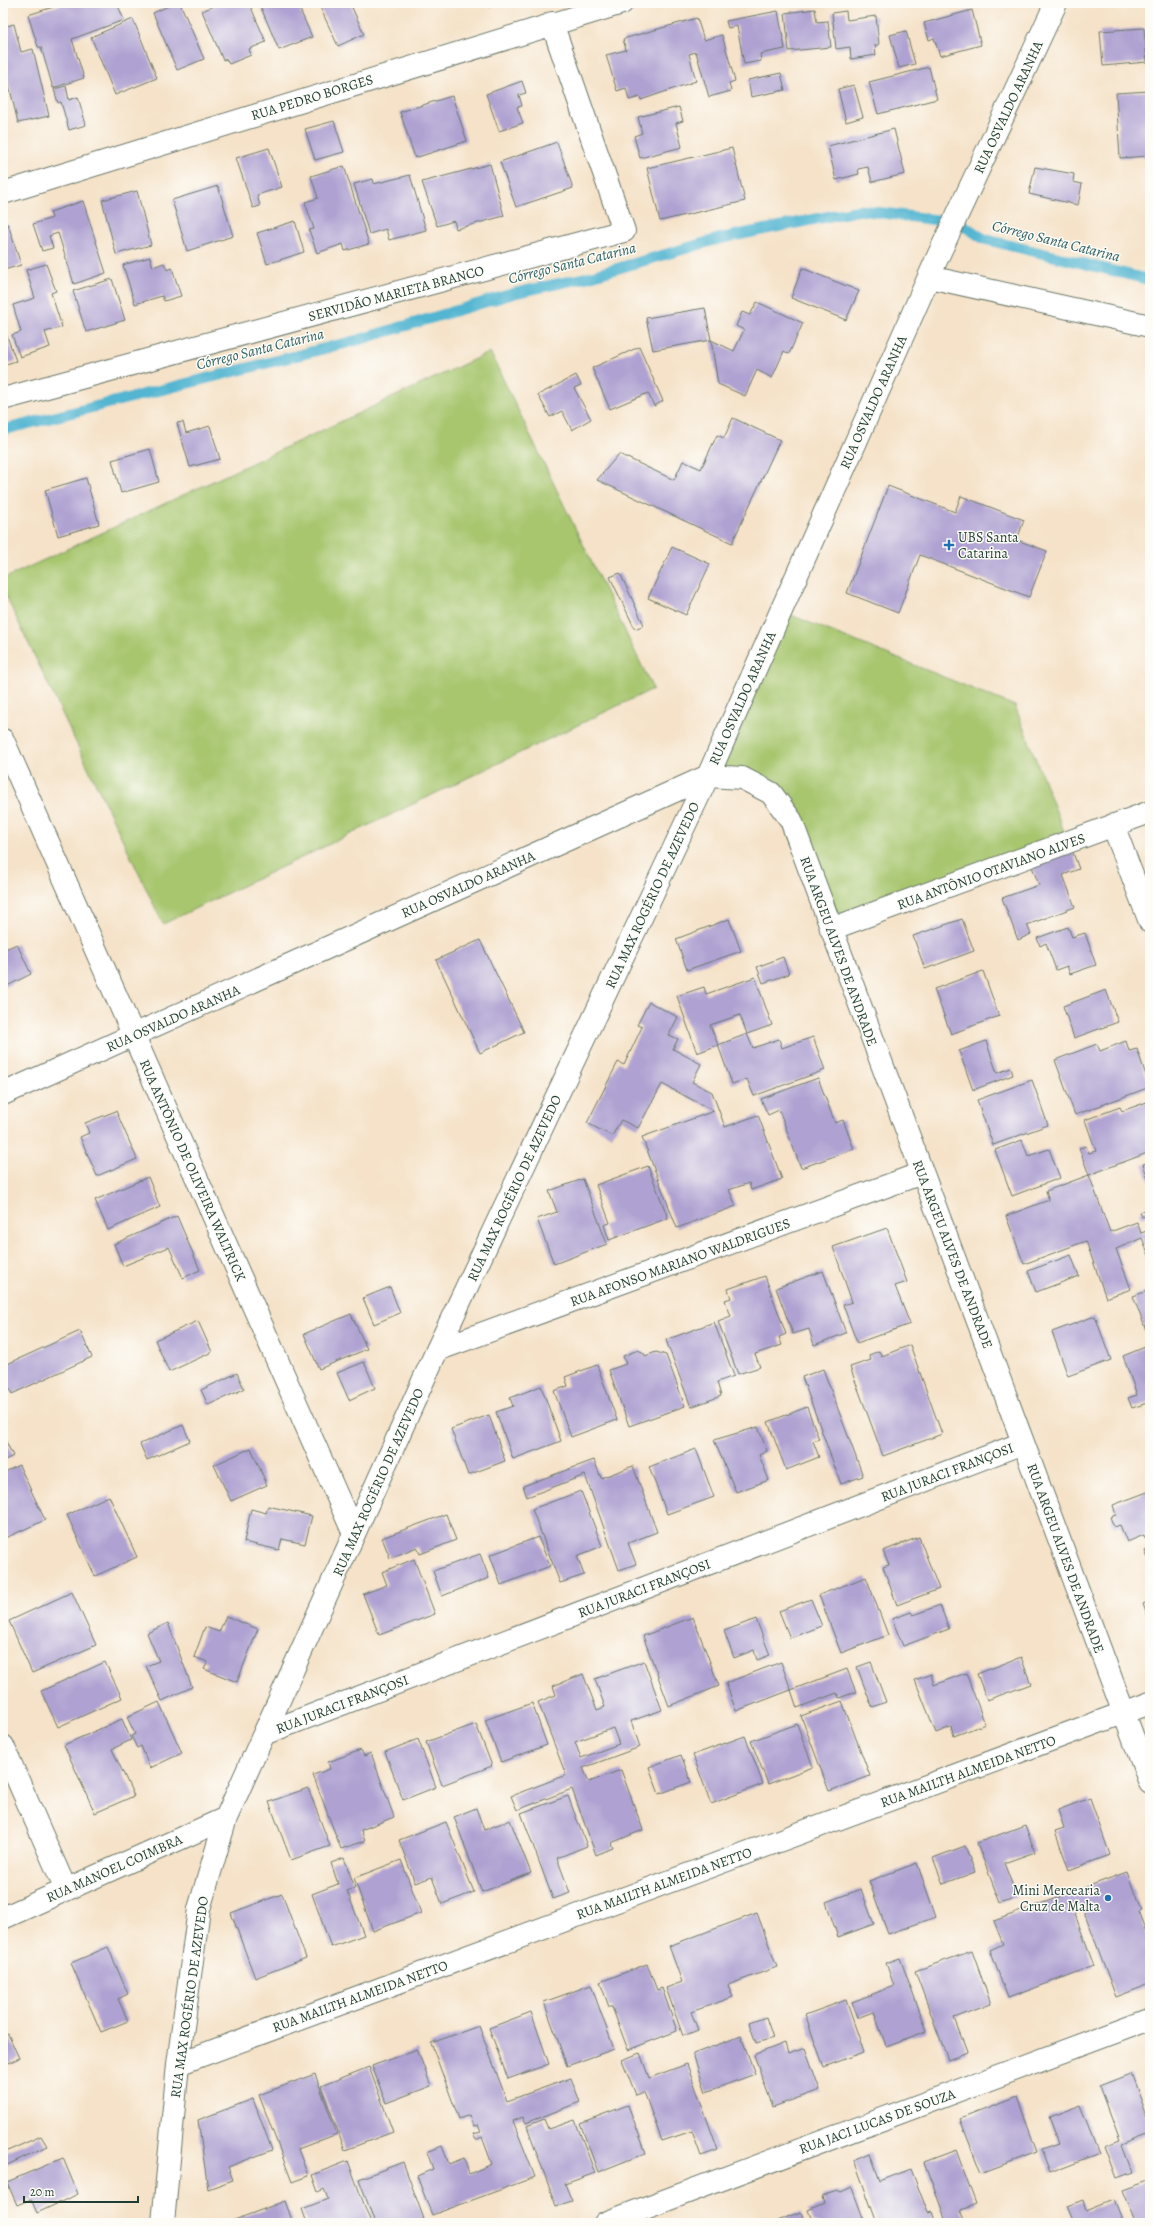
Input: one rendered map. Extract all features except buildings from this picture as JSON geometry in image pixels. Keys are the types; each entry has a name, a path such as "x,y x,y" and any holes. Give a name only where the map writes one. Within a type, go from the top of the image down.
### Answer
{"street":[{"name":"RUA PEDRO BORGES","path":"3,193 552,23 622,3"},
{"name":"RUA OSVALDO ARANHA","path":"3,1094 708,776 939,254 1056,3"},
{"name":"SERVIDÃO MARIETA BRANCO","path":"3,399 624,231 552,23"},
{"path":"929,277 1150,326"},
{"name":"RUA ANTÔNIO DE OLIVEIRA WALTRICK","path":"3,740 9,768 134,1036 354,1534"},
{"name":"RUA ARGEU ALVES DE ANDRADE","path":"708,776 742,778 771,793 791,820 1150,1783"},
{"name":"RUA MAX ROGÉRIO DE AZEVEDO","path":"163,2223 178,2064 199,1909 226,1818 266,1733 437,1350 708,776"},
{"name":"RUA ANTÔNIO OTAVIANO ALVES","path":"831,929 1150,812"},
{"path":"1113,825 1150,922"},
{"name":"RUA AFONSO MARIANO WALDRIGUES","path":"437,1350 922,1173"},
{"name":"RUA JURACI FRANÇOSI","path":"266,1733 1023,1443"},
{"name":"RUA MAILTH ALMEIDA NETTO","path":"178,2064 1150,1703"},
{"path":"3,1746 66,1890"},
{"name":"RUA MANOEL COIMBRA","path":"3,1918 226,1818"},
{"name":"RUA JACI LUCAS DE SOUZA","path":"605,2223 1150,2019"}],"green space":[{"path":"490,352 653,689 163,924 3,590 3,579"},
{"path":"781,611 1015,706 1068,842 831,929 771,793 708,776"}],"waterway":[{"name":"Córrego Santa Catarina","path":"3,430 358,340 515,293 588,277 718,239 860,210 960,223 984,239 1150,280"}],"place":[{"name":"UBS Santa Catarina","path":"949,545"},
{"name":"Mini Mercearia Cruz de Malta","path":"1108,1898"}]}
